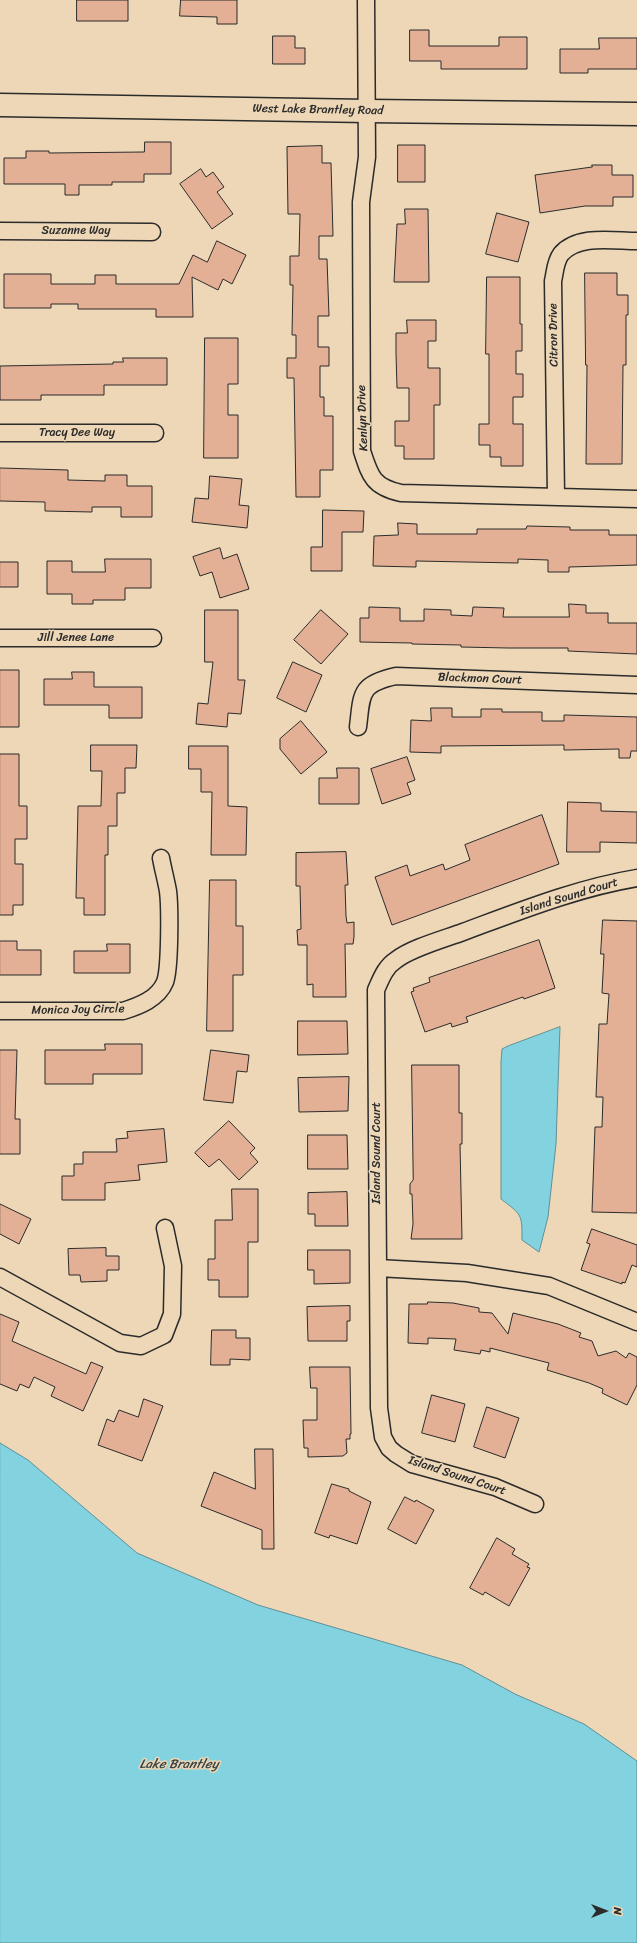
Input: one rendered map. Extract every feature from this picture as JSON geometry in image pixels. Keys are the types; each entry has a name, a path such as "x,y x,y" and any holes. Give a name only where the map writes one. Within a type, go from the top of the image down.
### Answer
{"street":[{"name":"Kenlyn Drive","path":"366,0 368,111 367,157 360,210 362,451 368,470 375,483 386,490 400,493 637,499"},
{"name":"West Lake Brantley Road","path":"0,105 637,114"},
{"name":"Suzanne Way","path":"0,231 152,232"},
{"name":"Citron Drive","path":"556,496 553,281 555,267 561,255 570,247 580,243 592,241 637,241"},
{"name":"Tracy Dee Way","path":"0,433 155,433"},
{"name":"Jill Jenee Lane","path":"0,638 153,638"},
{"name":"Blackmon Court","path":"358,727 362,695 369,685 382,679 396,676 637,685"},
{"name":"Monica Joy Circle","path":"0,1011 124,1011 140,1006 156,995 165,983 168,966 168,892 161,858"},
{"name":"Island Sound Court","path":"535,1504 495,1487 412,1464 389,1448 383,1437 379,1408 376,990 382,974 395,960 428,945 547,901 614,882 637,878"},
{"path":"0,1277 120,1343 141,1346 164,1335 172,1314 173,1266 165,1228"},
{"path":"378,1268 467,1273 549,1286 637,1322"}],"water":[{"path":"560,1027 556,1144 548,1217 539,1252 522,1240 522,1225 517,1212 501,1199 502,1049"},
{"name":"Lake Brantley","path":"0,1443 28,1460 137,1553 258,1605 462,1665 515,1694 584,1724 637,1761 637,1943 0,1943"}],"building":[{"path":"77,0 128,0 128,21 77,21"},
{"path":"181,0 237,0 237,24 217,24 217,17 180,16"},
{"path":"410,30 429,30 429,46 499,46 499,37 527,37 527,69 441,69 441,61 410,61"},
{"path":"273,36 295,36 295,48 305,48 305,64 273,64"},
{"path":"599,38 637,38 637,69 588,69 588,73 560,73 560,49 599,49"},
{"path":"145,142 171,142 171,174 144,174 144,182 112,182 112,185 79,185 79,195 65,195 65,184 4,184 4,158 26,158 26,151 49,151 49,153 144,152"},
{"path":"398,145 425,145 425,182 398,182"},
{"path":"322,146 322,163 331,163 333,236 319,236 319,259 327,259 329,316 318,316 318,347 329,347 329,366 320,366 320,397 324,397 324,416 333,416 333,470 320,470 320,497 296,497 294,378 287,378 287,358 296,358 296,335 292,335 293,285 290,285 290,256 299,256 300,214 288,214 287,147"},
{"path":"592,165 612,165 612,175 633,175 633,197 613,197 613,206 585,206 540,213 535,175 592,167"},
{"path":"201,169 206,177 213,172 224,187 217,192 233,214 212,229 180,184"},
{"path":"405,209 428,209 429,282 394,282 397,224 405,224"},
{"path":"497,213 529,222 518,262 486,254"},
{"path":"217,241 246,255 232,284 223,279 218,290 192,277 193,317 156,317 156,309 78,309 78,304 51,304 51,308 4,308 4,274 51,274 51,284 95,284 95,275 116,275 116,284 179,284 193,255 207,262"},
{"path":"585,273 617,273 617,295 628,295 628,315 626,315 626,365 623,365 622,464 586,464 587,365"},
{"path":"487,277 520,277 520,324 522,324 522,351 516,351 516,374 523,374 523,397 513,397 513,424 523,424 523,466 501,466 501,457 490,457 490,445 479,445 479,424 489,424 489,354 486,354"},
{"path":"407,320 436,320 436,341 428,341 428,368 440,368 440,405 434,405 434,459 404,459 404,446 395,446 395,421 409,421 409,388 397,388 396,353 396,333 407,333"},
{"path":"205,338 238,338 238,384 228,384 228,415 238,415 238,458 204,458"},
{"path":"123,358 167,358 167,385 104,385 104,395 41,395 41,400 0,400 0,366 113,364 113,362 123,362"},
{"path":"0,468 68,470 68,480 105,481 105,475 127,475 127,486 152,486 152,517 121,517 121,507 92,507 92,512 45,511 45,502 0,501"},
{"path":"210,476 242,479 239,505 249,506 247,528 192,522 195,498 208,499"},
{"path":"323,510 364,511 363,532 342,532 342,571 311,571 311,547 322,547"},
{"path":"398,523 417,524 417,534 477,534 477,529 526,529 527,526 570,527 570,530 609,530 609,535 637,535 637,565 569,567 569,572 548,572 548,560 518,559 518,563 416,561 416,567 373,566 374,536 398,535"},
{"path":"220,548 223,559 237,554 249,589 220,598 212,572 200,576 193,557"},
{"path":"105,559 151,559 151,588 125,588 125,600 93,600 93,604 72,604 72,594 47,594 47,561 72,561 72,572 105,572"},
{"path":"0,562 18,562 18,587 0,587"},
{"path":"569,604 586,605 586,613 608,613 608,623 637,623 637,654 568,651 568,648 461,647 461,645 360,642 360,618 369,618 369,607 400,608 400,621 424,621 424,609 451,610 451,615 472,616 473,607 504,608 503,617 569,617"},
{"path":"205,610 238,610 238,680 245,680 241,714 228,713 227,727 196,724 198,703 208,704 213,662 205,662"},
{"path":"321,610 348,634 321,664 294,640"},
{"path":"293,662 322,675 306,712 277,698"},
{"path":"0,670 19,670 19,727 0,727"},
{"path":"72,672 94,672 94,687 142,687 142,718 109,718 109,705 44,705 44,679 72,679"},
{"path":"431,708 452,708 452,717 481,717 481,709 502,709 502,712 542,712 542,721 564,721 564,715 637,717 637,751 631,751 630,758 619,758 619,749 564,750 564,745 441,746 441,753 410,752 411,720 431,721"},
{"path":"301,721 327,752 301,774 280,749 280,739"},
{"path":"91,745 137,745 136,768 125,768 125,793 117,793 117,826 108,826 108,855 105,855 105,915 84,915 84,898 76,898 78,806 101,806 102,771 91,771"},
{"path":"189,746 228,746 228,806 247,807 246,855 211,855 212,792 201,792 201,769 189,769"},
{"path":"0,754 19,754 19,806 27,806 27,839 15,839 15,864 23,864 23,905 13,905 13,915 0,915"},
{"path":"407,757 415,780 407,783 411,794 382,804 371,769"},
{"path":"337,768 359,768 359,804 319,804 319,778 337,778"},
{"path":"568,802 601,803 601,811 637,812 637,843 600,842 600,852 567,852"},
{"path":"542,815 559,864 392,925 375,877 407,865 410,876 443,864 445,870 470,860 465,845"},
{"path":"346,852 348,885 345,885 346,916 347,923 354,922 354,937 353,944 345,944 346,997 313,997 313,984 307,985 307,945 298,945 297,930 301,929 300,886 296,886 296,853"},
{"path":"210,880 236,880 236,926 243,926 243,975 233,975 233,1031 207,1031"},
{"path":"603,920 637,921 637,1213 592,1212 595,1127 602,1127 603,1097 596,1097 599,1024 607,1024 609,994 602,993 604,954 601,954"},
{"path":"539,940 555,988 524,999 523,997 466,1017 468,1022 452,1027 451,1023 425,1032 411,992 414,991 413,988 430,982 429,978"},
{"path":"0,941 17,941 17,950 41,950 41,975 0,975"},
{"path":"107,944 130,944 130,973 74,973 74,951 107,951"},
{"path":"298,1021 347,1021 348,1054 298,1055"},
{"path":"105,1044 142,1044 142,1074 93,1074 93,1084 45,1084 45,1050 105,1050"},
{"path":"0,1050 17,1050 15,1119 20,1119 20,1154 0,1154"},
{"path":"211,1050 249,1055 247,1072 237,1071 233,1103 204,1100"},
{"path":"412,1065 459,1065 459,1113 462,1113 462,1144 460,1144 462,1239 411,1239 413,1224 412,1194 410,1194 410,1184 413,1180"},
{"path":"349,1077 348,1111 299,1112 298,1078"},
{"path":"229,1121 255,1148 250,1153 258,1162 239,1180 219,1159 209,1167 195,1153"},
{"path":"164,1129 167,1162 138,1165 140,1180 105,1183 105,1200 62,1200 62,1176 74,1176 74,1164 83,1164 83,1152 117,1152 116,1139 128,1138 127,1132"},
{"path":"308,1135 347,1135 348,1169 308,1169"},
{"path":"232,1189 258,1189 258,1242 248,1242 248,1297 219,1297 219,1280 208,1280 208,1259 215,1259 215,1220 232,1220"},
{"path":"347,1192 348,1226 315,1226 315,1214 308,1214 308,1193"},
{"path":"0,1204 31,1219 19,1244 0,1234"},
{"path":"592,1229 637,1245 637,1267 632,1265 625,1283 622,1282 622,1284 581,1270 590,1244 587,1243"},
{"path":"106,1248 106,1256 119,1256 119,1270 107,1270 107,1281 81,1282 80,1275 69,1275 68,1249"},
{"path":"308,1250 350,1250 350,1283 314,1284 314,1270 308,1270"},
{"path":"428,1302 453,1303 479,1308 479,1312 492,1313 508,1334 513,1313 558,1324 576,1331 581,1333 579,1337 592,1341 598,1356 616,1351 626,1358 629,1353 637,1357 637,1385 627,1405 602,1393 603,1389 547,1370 549,1363 490,1348 490,1352 481,1350 480,1354 454,1350 456,1339 428,1338 428,1344 408,1343 409,1304 427,1304"},
{"path":"350,1306 350,1321 347,1321 347,1341 308,1341 307,1307"},
{"path":"0,1314 19,1322 12,1341 86,1374 91,1362 103,1367 83,1411 51,1396 55,1387 34,1377 29,1388 20,1384 17,1391 0,1384"},
{"path":"212,1330 236,1330 236,1338 250,1338 250,1360 230,1359 230,1365 211,1365"},
{"path":"310,1367 350,1367 351,1434 350,1439 346,1439 347,1453 343,1456 308,1457 308,1448 304,1448 303,1420 317,1420 317,1388 311,1388"},
{"path":"432,1395 465,1404 455,1442 422,1433"},
{"path":"144,1399 163,1406 142,1461 98,1445 107,1419 114,1422 119,1410 138,1417"},
{"path":"487,1407 519,1418 505,1458 474,1447"},
{"path":"255,1449 273,1449 274,1549 262,1549 262,1530 201,1506 214,1472 255,1489"},
{"path":"332,1484 349,1489 349,1491 371,1502 357,1544 330,1535 329,1538 315,1533"},
{"path":"405,1497 415,1502 416,1500 434,1510 416,1544 388,1529"},
{"path":"497,1538 515,1549 512,1554 529,1564 527,1567 530,1568 509,1606 485,1592 483,1595 470,1588"}]}
